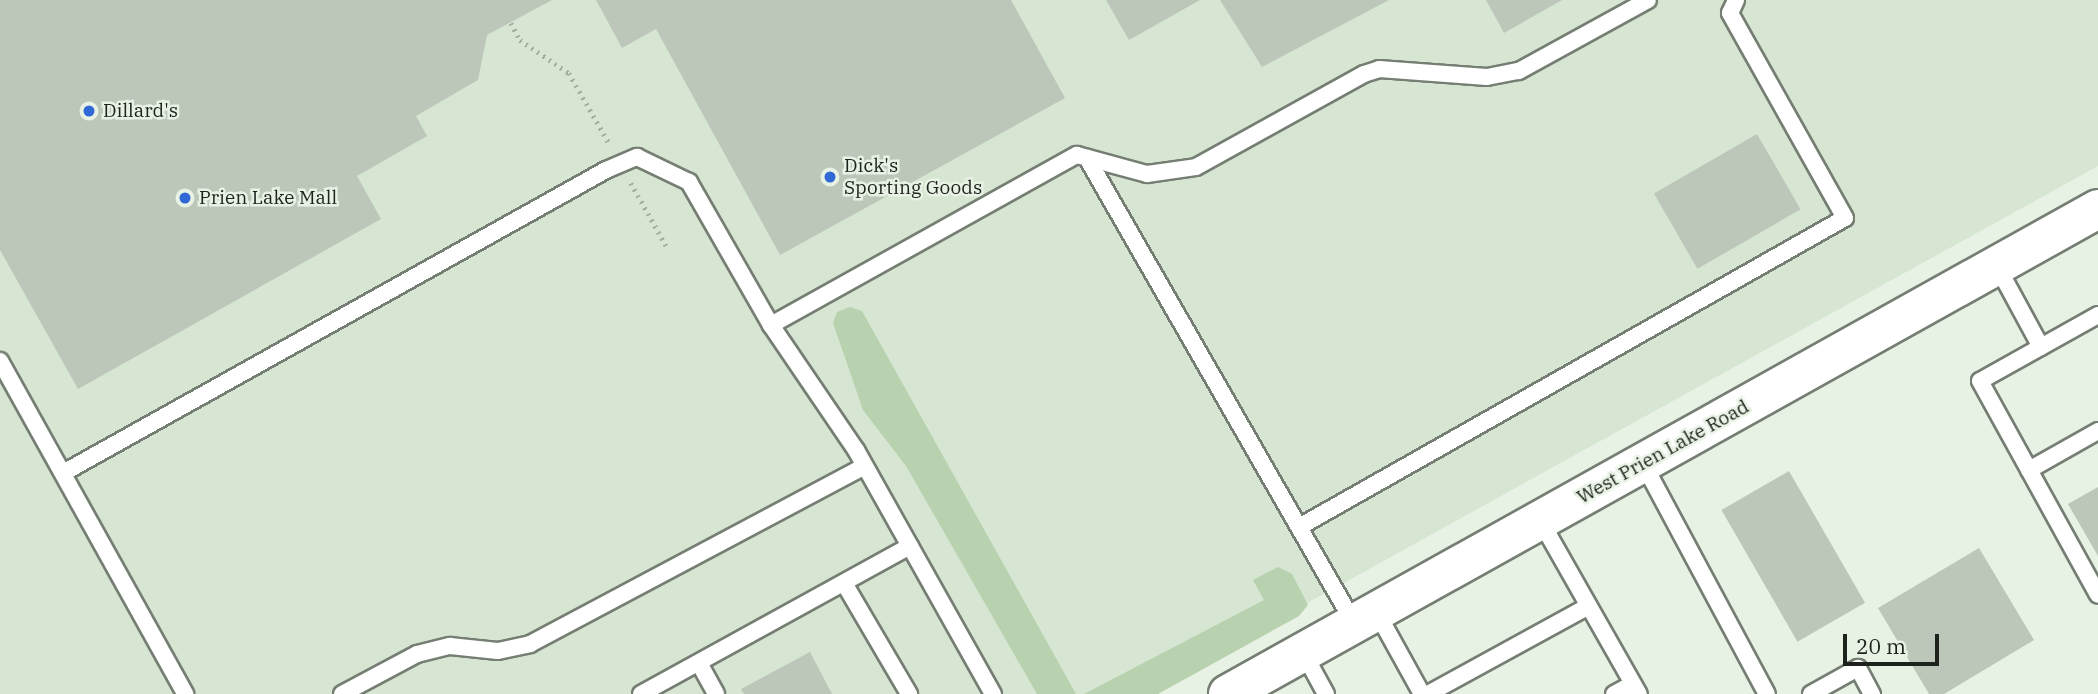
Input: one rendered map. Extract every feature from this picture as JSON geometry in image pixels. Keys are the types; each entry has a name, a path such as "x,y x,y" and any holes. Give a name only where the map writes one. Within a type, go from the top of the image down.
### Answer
{"street":[{"name":"West Prien Lake Road","path":"1228,694 2098,209"}],"lane":[{"path":"771,325 1077,155 1147,174 1196,167 1364,74 1380,69 1487,77 1519,71 1648,0"},
{"path":"1299,527 1844,218 1730,13 1736,0"},
{"path":"64,474 636,157 689,182 771,325 865,466 993,694"},
{"path":"1087,158 1299,527 1422,694"},
{"path":"1997,266 2041,347"},
{"path":"2098,315 1980,381 2098,595"},
{"path":"0,361 185,694"},
{"path":"2029,470 2098,431"},
{"path":"1643,463 1767,694"},
{"path":"342,694 417,654 450,646 498,651 530,644 865,466"},
{"path":"1540,520 1636,689 1614,694"},
{"path":"641,694 910,546"},
{"path":"844,583 909,694"},
{"path":"1428,694 1589,606"},
{"path":"1303,652 1326,694"},
{"path":"699,663 716,694"},
{"path":"1811,694 1857,668 1872,694"}],"path":[{"path":"511,23 520,40 569,73 668,249"}],"shaded area":[{"path":"0,0 2098,0 2098,166 1143,694 0,694"}],"green space":[{"path":"850,307 862,311 1076,694 1037,694 906,466 863,410 833,323 837,312"},
{"path":"1278,567 1292,574 1308,605 1299,616 1158,694 1084,694 1264,600 1253,580"}],"building":[{"name":"Prien Lake Mall","path":"0,0 552,0 487,35 478,80 416,116 427,136 357,176 381,219 78,389 0,250"},
{"name":"Dick's Sporting Goods","path":"596,0 1011,0 1065,98 780,255 656,29 622,48"},
{"path":"1106,0 1200,0 1129,40"},
{"path":"1220,0 1389,0 1262,67"},
{"path":"1486,0 1562,0 1504,33"},
{"path":"1757,134 1800,209 1697,269 1654,194"},
{"path":"1789,471 1865,603 1797,642 1721,510"},
{"path":"2098,487 2098,556 2068,504"},
{"path":"1979,548 2034,640 1944,694 1929,694 1878,608"},
{"path":"810,652 832,694 744,694 741,689"}],"place":[{"name":"Dillard's","path":"89,111"},
{"name":"Dick's Sporting Goods","path":"830,177"},
{"name":"Prien Lake Mall","path":"185,198"}]}
